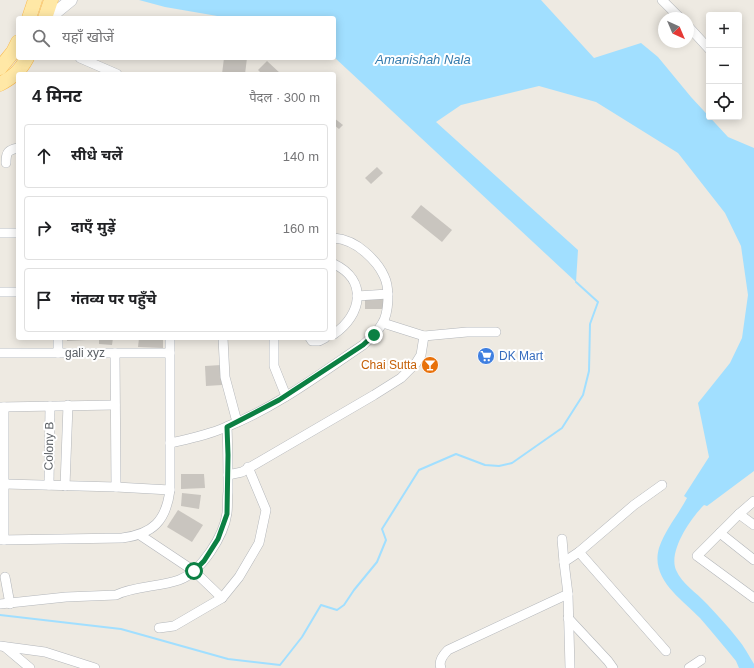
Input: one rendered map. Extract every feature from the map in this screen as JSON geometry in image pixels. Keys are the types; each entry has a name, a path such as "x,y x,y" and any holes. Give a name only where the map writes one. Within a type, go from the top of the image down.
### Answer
{"main road":[{"path":"30,16 35,0"},
{"path":"46,16 51,0"},
{"path":"0,68 16,46"},
{"path":"19,72 26,60"},
{"path":"0,84 15,80"}],"street":[{"path":"51,16 71,0"},
{"path":"662,0 674,12"},
{"path":"694,32 706,45"},
{"path":"85,60 112,72"},
{"path":"6,163 9,150 16,148"},
{"path":"0,233 16,233"},
{"path":"170,443 204,436 238,422 286,396 363,345 374,335 383,323 388,308 388,294 385,276 372,258 357,245 341,238 336,238"},
{"path":"336,265 350,275 357,286 355,309 350,318 336,332"},
{"path":"0,292 16,292"},
{"path":"357,296 388,294"},
{"path":"383,323 424,336 467,332 496,332"},
{"path":"228,475 242,472 248,467 401,378 416,363 421,355 424,336"},
{"path":"58,340 58,353"},
{"path":"115,405 2,407 5,484 2,540 122,538 145,533 161,518 168,504 170,490 170,340"},
{"path":"223,340 225,377 238,422"},
{"path":"274,340 274,366 286,396"},
{"path":"311,340 321,340"},
{"name":"gali xyz","path":"0,353 170,354"},
{"path":"115,353 116,486"},
{"name":"Colony B","path":"49,485 50,406"},
{"path":"65,486 68,406"},
{"path":"0,604 66,597 116,595 123,592 180,580 194,571 204,561 218,539 227,514 227,427"},
{"path":"159,628 174,626 222,598 239,577 259,543 266,510 248,467"},
{"path":"5,484 116,486 170,490"},
{"path":"564,562 579,552 634,505 662,485"},
{"path":"754,501 697,556 754,598"},
{"path":"739,514 754,525"},
{"path":"720,533 754,560"},
{"path":"140,535 194,571 222,598"},
{"path":"562,539 568,594 569,668"},
{"path":"579,552 666,650"},
{"path":"5,577 10,604"},
{"path":"441,668 442,656 448,650 568,594"},
{"path":"568,618 613,668"},
{"path":"3,646 30,668"},
{"path":"3,646 45,652 95,668"},
{"path":"689,668 701,660"}],"water":[{"name":"Amanishah Nala","path":"139,0 541,0 594,58 641,43 658,57 706,113 706,120 712,120 728,137 754,148 754,471 707,506 704,505 687,526 682,535 675,554 674,562 676,570 682,580 707,604 740,641 754,664 754,668 739,668 736,661 700,618 669,588 663,579 657,559 659,548 665,535 687,498 684,496 709,457 698,403 730,363 742,338 748,295 741,246 725,213 678,153 596,102 539,86 461,105 436,122 578,250 576,282 336,59 336,16 217,16 165,7"}],"building":[{"path":"224,60 247,60 245,72 222,72"},
{"path":"267,61 279,72 260,72 258,70"},
{"path":"336,120 343,125 339,129 336,127"},
{"path":"377,167 383,173 371,184 365,178"},
{"path":"421,205 452,230 442,242 411,217"},
{"path":"365,297 383,297 383,309 365,309"},
{"path":"99,340 113,340 112,345 99,344"},
{"path":"139,340 163,340 163,348 138,347"},
{"path":"221,365 222,385 206,386 205,366"},
{"path":"181,474 204,474 205,488 181,489"},
{"path":"182,493 201,495 199,509 181,506"},
{"path":"178,510 203,525 192,542 167,527"}],"waterway":[{"path":"0,615 121,629 228,659 280,665 302,637 321,605 337,610 344,605 377,562 386,540 382,529 419,470 456,454 485,465 499,466 512,463 562,428 583,395 589,371 590,324 598,302 576,282"}],"place":[{"name":"DK Mart","path":"486,356"},
{"name":"Chai Sutta","path":"430,365"}],"route":[{"path":"194,571 204,561 218,539 227,514 227,427 279,400 363,345 374,335"}]}
